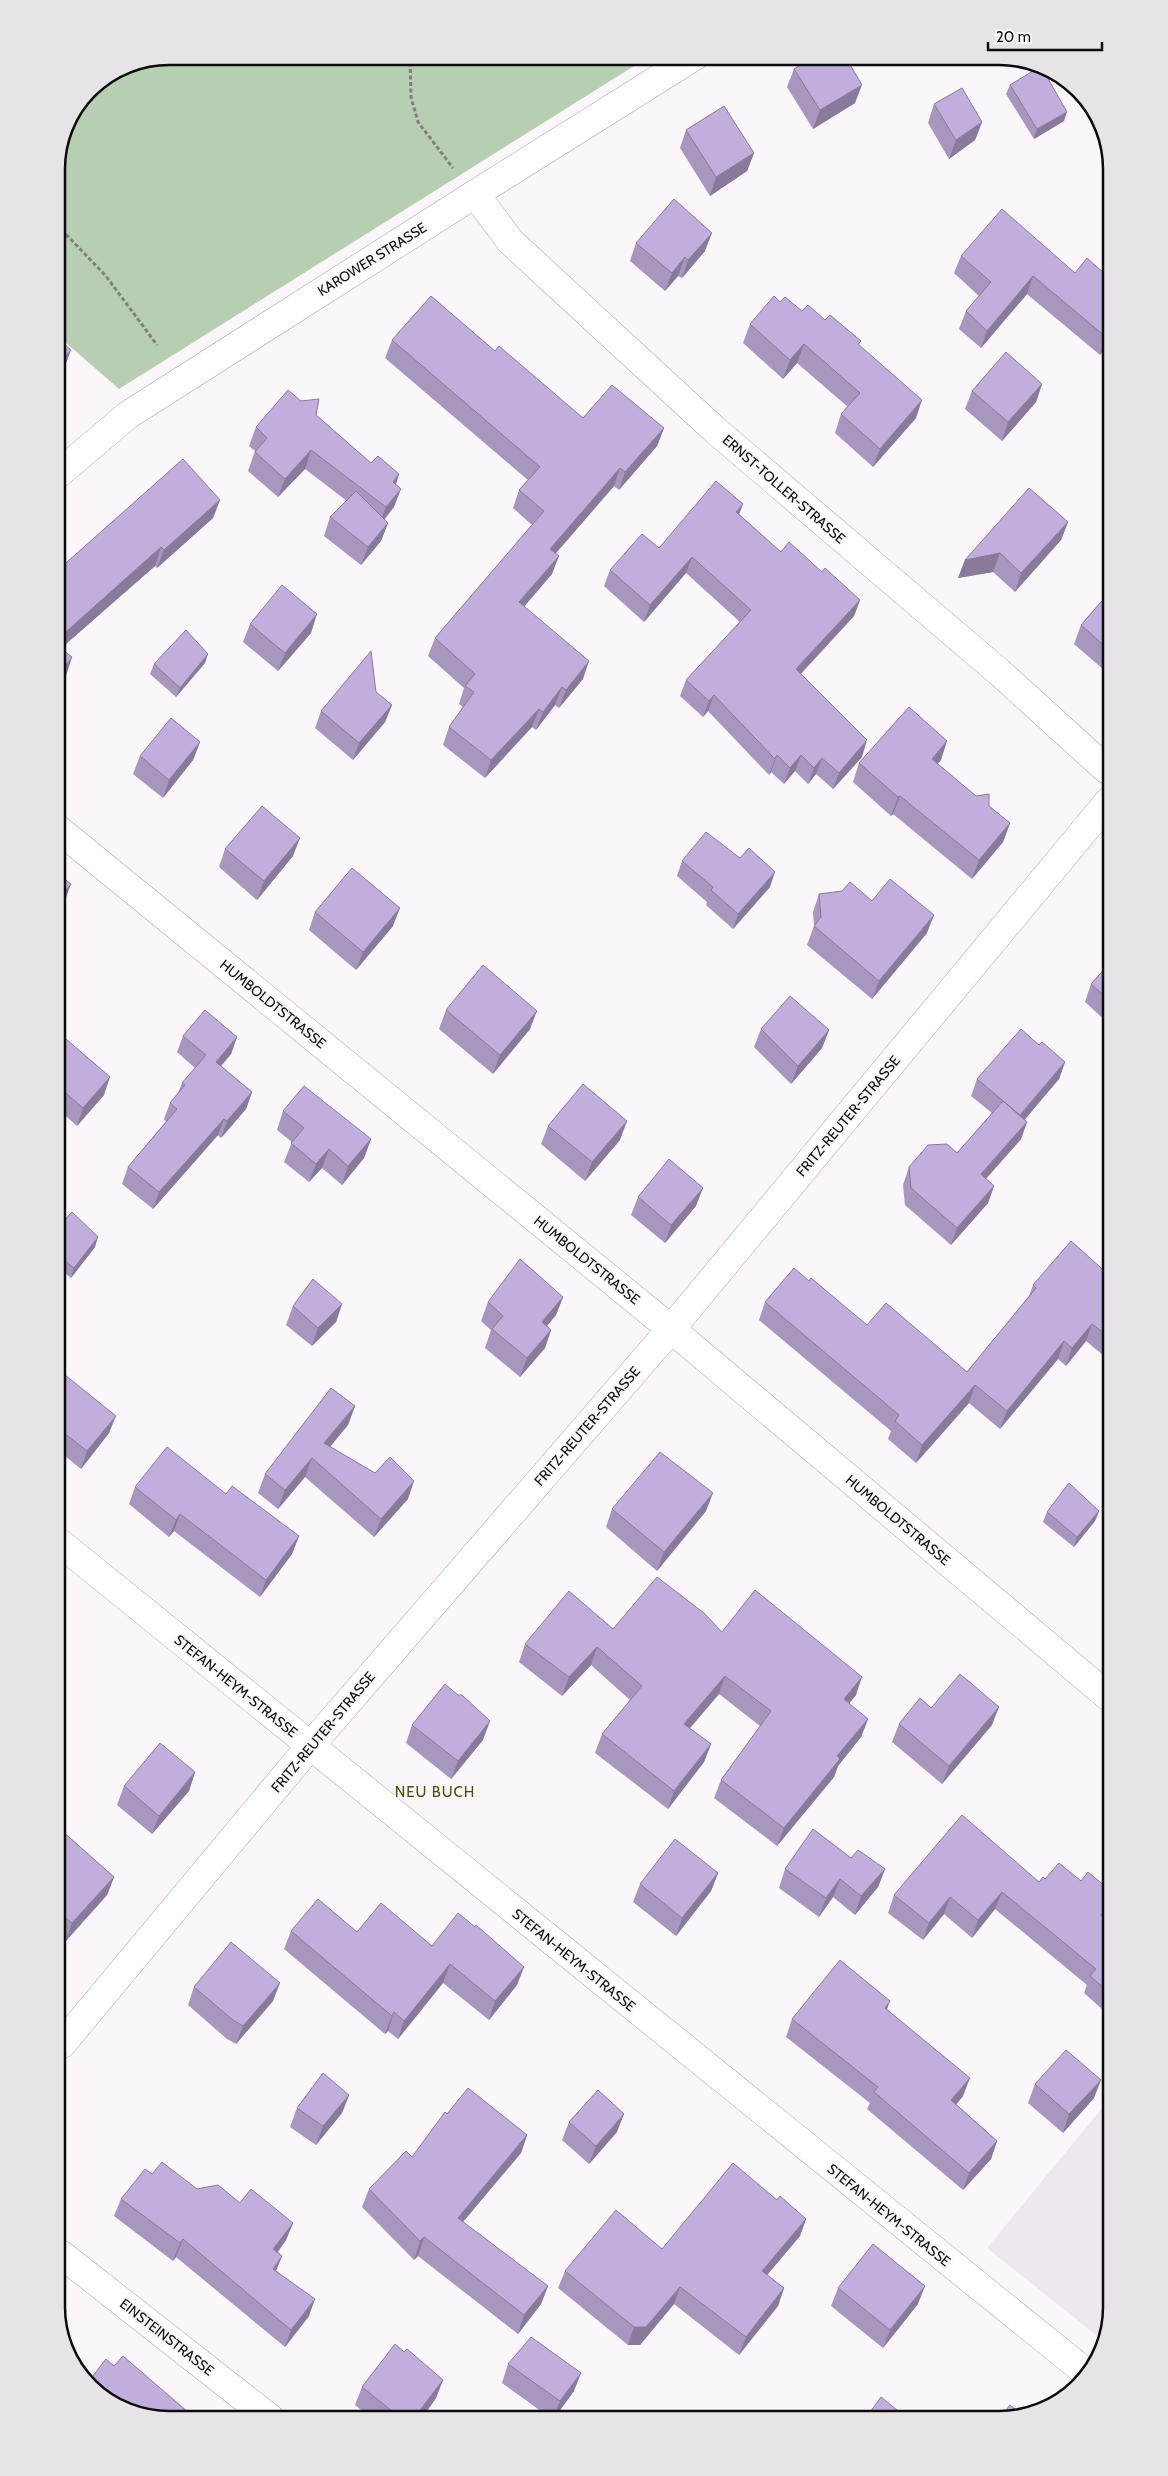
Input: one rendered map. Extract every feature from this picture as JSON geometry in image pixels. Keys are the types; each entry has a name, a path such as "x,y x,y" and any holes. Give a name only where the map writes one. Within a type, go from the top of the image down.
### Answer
{"street":[{"name":"KAROWER STRASSE","path":"65,468 128,415 682,65"},
{"name":"ERNST-TOLLER-STRASSE","path":"475,194 511,242 715,430 1000,672 1103,765"},
{"name":"FRITZ-REUTER-STRASSE","path":"65,2040 310,1746 671,1329 1103,808"},
{"name":"HUMBOLDTSTRASSE","path":"65,835 671,1329 1103,1692"},
{"name":"STEFAN-HEYM-STRASSE","path":"65,1547 1082,2370"},
{"name":"EINSTEINSTRASSE","path":"65,2257 262,2411"}],"path":[{"path":"410,65 411,97 418,122 475,194"},
{"path":"65,233 106,276 157,344"}],"shaded area":[{"path":"1103,2107 1103,2314 1098,2337 987,2248"}],"green space":[{"path":"169,65 636,65 119,389 65,342 66,155 73,129 82,111 111,82 135,71 149,67"}],"building":[{"path":"800,65 850,65 862,85 820,110 794,69"},
{"path":"1033,71 1045,76 1067,112 1037,129 1010,85"},
{"path":"962,88 982,122 956,140 934,104"},
{"path":"724,106 754,153 716,177 686,130"},
{"path":"674,199 712,233 688,260 685,257 672,273 636,243"},
{"path":"1002,209 1075,273 1087,258 1103,272 1103,334 1033,276 987,331 966,311 991,282 961,256"},
{"path":"431,296 495,351 499,346 583,418 612,385 664,428 625,472 620,468 550,549 559,556 519,602 589,661 566,690 562,687 543,712 539,709 491,760 449,727 474,692 465,686 475,674 435,638 544,511 519,490 540,467 392,340"},
{"path":"774,296 780,302 785,297 802,311 808,305 825,320 830,315 861,341 858,344 922,400 880,449 841,414 860,393 804,344 790,360 750,324"},
{"path":"65,345 71,350 65,357"},
{"path":"1006,352 1042,384 1008,422 972,391"},
{"path":"288,390 301,401 319,399 316,415 371,463 378,456 399,474 393,482 401,489 386,507 311,450 285,479 255,452 267,438 256,427"},
{"path":"183,459 220,500 164,550 161,547 65,633 65,564"},
{"path":"716,481 743,504 736,512 781,552 789,542 822,572 825,568 860,600 796,669 867,740 839,773 822,758 814,768 801,755 790,768 777,755 775,759 714,695 709,701 686,680 751,610 692,557 650,605 610,570 642,534 659,548"},
{"path":"1029,488 1068,522 1021,573 1000,553 965,560"},
{"path":"356,491 388,523 368,547 330,517"},
{"path":"282,585 317,614 285,653 250,624"},
{"path":"1103,600 1103,644 1081,625"},
{"path":"186,630 208,654 180,688 154,664"},
{"path":"371,651 376,692 392,705 359,743 321,711"},
{"path":"65,652 72,657 65,666"},
{"path":"909,707 947,741 932,759 976,796 989,794 989,806 1010,823 979,860 900,796 898,797 859,763"},
{"path":"171,718 200,742 169,780 140,756"},
{"path":"262,806 300,838 264,881 225,849"},
{"path":"706,832 740,858 749,848 775,872 738,914 711,890 713,887 682,861"},
{"path":"352,868 400,908 363,952 315,912"},
{"path":"65,879 71,884 65,891"},
{"path":"890,879 934,915 879,981 814,926 821,917 819,894 842,891 850,882 872,901"},
{"path":"483,965 537,1011 500,1055 446,1010"},
{"path":"1103,971 1103,995 1091,984"},
{"path":"790,996 829,1030 798,1066 761,1029"},
{"path":"205,1010 237,1037 216,1062 252,1092 227,1121 224,1119 159,1192 128,1167 177,1109 170,1103 185,1085 182,1083 206,1055 183,1036"},
{"path":"1021,1029 1039,1045 1042,1042 1065,1062 1020,1115 977,1079"},
{"path":"65,1038 110,1077 83,1108 65,1092"},
{"path":"583,1084 627,1121 592,1162 548,1126"},
{"path":"304,1086 371,1139 348,1166 329,1149 316,1164 291,1143 304,1128 283,1111"},
{"path":"1003,1101 1027,1122 981,1174 994,1186 957,1228 911,1188 909,1167 928,1145 947,1144 957,1153"},
{"path":"669,1159 703,1188 671,1225 638,1197"},
{"path":"72,1212 98,1237 74,1268 65,1261 65,1220"},
{"path":"1071,1241 1103,1270 1103,1332 1092,1324 1072,1348 1064,1341 1007,1411 975,1385 922,1445 895,1421 899,1415 765,1302 794,1268 809,1281 811,1278 867,1325 886,1303 967,1372 1036,1288 1033,1285"},
{"path":"520,1259 563,1297 542,1322 551,1330 527,1358 492,1329 503,1316 488,1302"},
{"path":"313,1279 342,1304 318,1328 293,1306"},
{"path":"65,1375 116,1416 87,1451 65,1434"},
{"path":"331,1388 355,1406 324,1443 375,1473 390,1457 414,1481 381,1519 312,1458 285,1490 265,1474"},
{"path":"167,1447 226,1494 232,1486 299,1536 266,1580 180,1514 176,1520 135,1487"},
{"path":"660,1452 713,1493 664,1552 612,1509"},
{"path":"1069,1483 1099,1511 1077,1537 1047,1512"},
{"path":"657,1577 704,1613 722,1632 755,1590 862,1677 844,1699 868,1719 837,1756 840,1759 784,1828 721,1780 771,1711 725,1676 684,1724 711,1744 674,1791 602,1734 642,1686 597,1647 569,1677 525,1644 569,1591 613,1629"},
{"path":"960,1674 999,1707 949,1766 899,1724 920,1698 931,1708"},
{"path":"445,1684 458,1695 462,1695 490,1721 458,1761 412,1725"},
{"path":"160,1743 195,1772 159,1816 124,1786"},
{"path":"962,1815 1039,1882 1043,1877 1045,1879 1059,1863 1081,1881 1088,1872 1103,1884 1103,1913 1101,1915 1103,1917 1103,1987 1090,1976 1096,1969 1002,1892 978,1920 950,1897 929,1923 894,1895"},
{"path":"813,1829 851,1858 858,1850 885,1869 861,1896 840,1879 826,1898 785,1869"},
{"path":"65,1834 114,1877 72,1923 65,1917"},
{"path":"675,1839 718,1873 682,1918 640,1884"},
{"path":"318,1899 357,1932 381,1903 432,1946 458,1913 475,1927 476,1925 524,1967 495,2001 450,1964 404,2021 394,2012 392,2016 291,1931"},
{"path":"231,1942 280,1983 243,2026 233,2020 194,1987"},
{"path":"840,1960 890,2001 885,2008 970,2078 951,2100 997,2141 969,2173 874,2092 878,2087 792,2019"},
{"path":"1066,2050 1101,2080 1069,2114 1035,2084"},
{"path":"323,2073 349,2095 323,2126 297,2108"},
{"path":"468,2088 527,2135 458,2218 548,2286 524,2315 424,2237 420,2241 369,2189 406,2151 412,2157 445,2112 447,2114"},
{"path":"598,2090 624,2114 596,2146 569,2122"},
{"path":"162,2162 197,2189 218,2185 240,2203 251,2189 293,2223 273,2249 282,2256 273,2269 315,2299 291,2330 183,2239 180,2243 121,2199 145,2169 152,2174"},
{"path":"733,2163 777,2200 780,2196 806,2219 762,2271 784,2288 746,2337 680,2287 646,2327 634,2327 565,2271 616,2210 662,2249"},
{"path":"873,2244 925,2286 890,2330 838,2288"},
{"path":"531,2337 581,2373 560,2401 508,2364"},
{"path":"395,2344 404,2352 407,2349 443,2380 419,2411 392,2411 362,2387"},
{"path":"123,2356 187,2411 149,2409 117,2397 92,2377 106,2359 114,2366"},
{"path":"881,2397 898,2411 871,2411"},
{"path":"1010,2405 1015,2409 1013,2410 1006,2411"}],"district":[{"name":"NEU BUCH","path":"435,1792"}]}
